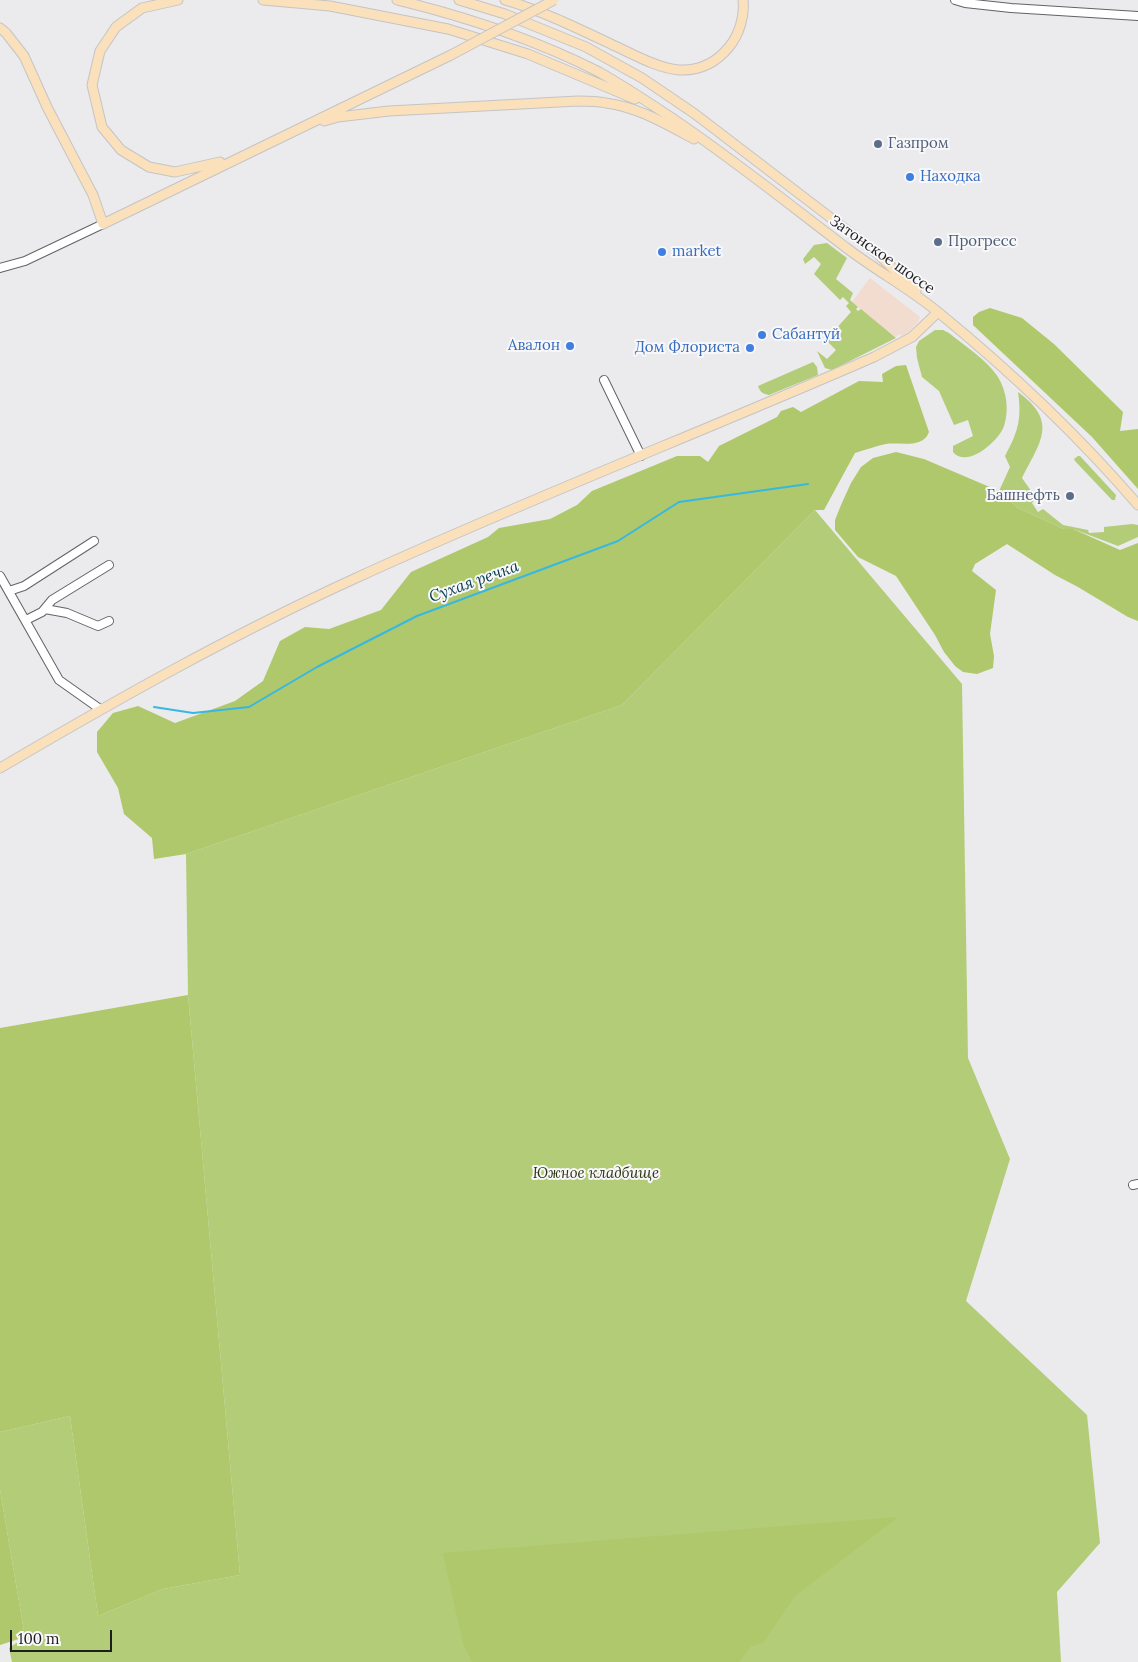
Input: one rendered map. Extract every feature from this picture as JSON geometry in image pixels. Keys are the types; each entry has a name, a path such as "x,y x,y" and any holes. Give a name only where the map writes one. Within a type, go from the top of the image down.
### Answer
{"main road":[{"path":"178,0 142,8 116,27 100,51 92,85 102,127 121,150 149,167 176,172 240,157"},
{"path":"263,0 330,6 448,29 528,54 658,109"},
{"name":"Затонское шоссе","path":"397,0 451,13 513,34 600,73 658,109 725,156 870,265 935,309"},
{"name":"Затонское шоссе","path":"459,0 505,14 586,46 616,62 669,96 878,254 935,309"},
{"path":"505,0 574,26 655,64 678,70 693,70 709,65 722,56 734,41 740,24 743,0"},
{"path":"0,28 24,56 47,106 94,195 103,224 451,55 554,0"},
{"path":"295,130 338,117 389,111 578,101 608,103 652,116 725,156"},
{"path":"0,768 100,709 248,630 356,578 889,350 912,337 935,309 1004,368 1042,404 1138,505"}],"street":[{"path":"955,0 965,3 1011,8 1138,16"},
{"path":"0,268 25,261 103,224"},
{"path":"604,380 641,456"},
{"path":"9,591 24,586 94,540"},
{"path":"26,620 42,612 52,600 109,565"},
{"path":"1,580 26,620 59,680 100,709"},
{"path":"45,608 67,613 98,626 109,621"}],"shaded area":[{"path":"870,278 920,317 918,322 904,337 900,334 895,337 852,302"}],"green space":[{"path":"827,243 847,258 836,279 853,293 850,300 858,307 856,309 858,311 861,309 896,338 832,370 825,368 817,351 827,359 836,350 826,340 851,312 846,306 849,303 843,297 840,300 814,274 821,264 814,257 805,264 803,259 814,245"},
{"path":"990,308 1022,318 1054,344 1123,412 1120,431 1138,429 1138,489 1092,437 973,325 973,317 979,312"},
{"path":"935,330 943,330 949,333 982,359 998,377 1005,395 1007,407 1006,420 1001,432 982,451 974,455 959,456 953,452 953,446 973,436 968,420 954,425 939,391 922,377 916,347 919,341"},
{"path":"813,362 817,367 818,375 769,395 762,392 758,386"},
{"path":"906,365 929,432 926,437 916,443 886,444 855,453 824,510 815,510 622,705 186,854 154,859 152,838 124,814 118,788 97,752 97,732 113,713 138,706 175,723 235,701 263,681 280,641 305,627 329,629 381,610 411,572 488,537 499,528 550,519 577,505 592,491 677,456 700,456 708,462 719,446 777,417 781,411 793,407 801,412 859,381 883,382 882,374 896,366"},
{"path":"1018,392 1031,403 1042,423 1042,433 1035,454 1022,478 1036,498 1032,503 1038,512 1043,509 1063,525 1088,530 1089,533 1104,532 1104,527 1138,525 1138,537 1118,546 1073,529 1064,529 1018,508 999,491 1010,467 1005,456 1018,425"},
{"path":"896,452 924,459 999,491 1018,508 1064,529 1073,529 1120,550 1138,543 1138,621 1055,575 1007,544 975,564 972,571 996,590 990,634 994,656 993,668 977,674 963,672 955,666 944,652 896,576 858,557 835,530 835,520 841,505 861,467 873,458"},
{"path":"1078,456 1116,495 1115,500 1112,500 1075,461 1074,459"},
{"name":"Южное кладбище","path":"815,510 962,684 968,1058 1010,1159 966,1301 1087,1415 1100,1543 1057,1592 1061,1662 12,1662 9,1648 25,1637 0,1490 0,1432 70,1416 98,1616 163,1589 240,1575 188,995 186,854 622,705"},
{"path":"188,995 240,1575 163,1589 98,1616 70,1416 0,1432 0,1028"},
{"path":"0,1490 25,1637 0,1645"},
{"path":"898,1517 795,1596 763,1643 751,1646 739,1662 472,1662 463,1644 443,1553"}],"waterway":[{"name":"Сухая речка","path":"154,707 193,713 249,707 317,667 417,616 618,541 679,502 808,484"}],"place":[{"name":"Газпром","path":"878,144"},
{"name":"Находка","path":"910,177"},
{"name":"Прогресс","path":"938,242"},
{"name":"market","path":"662,252"},
{"name":"Сабантуй","path":"762,335"},
{"name":"Авалон","path":"570,346"},
{"name":"Дом Флориста","path":"750,348"},
{"name":"Башнефть","path":"1070,496"}]}
